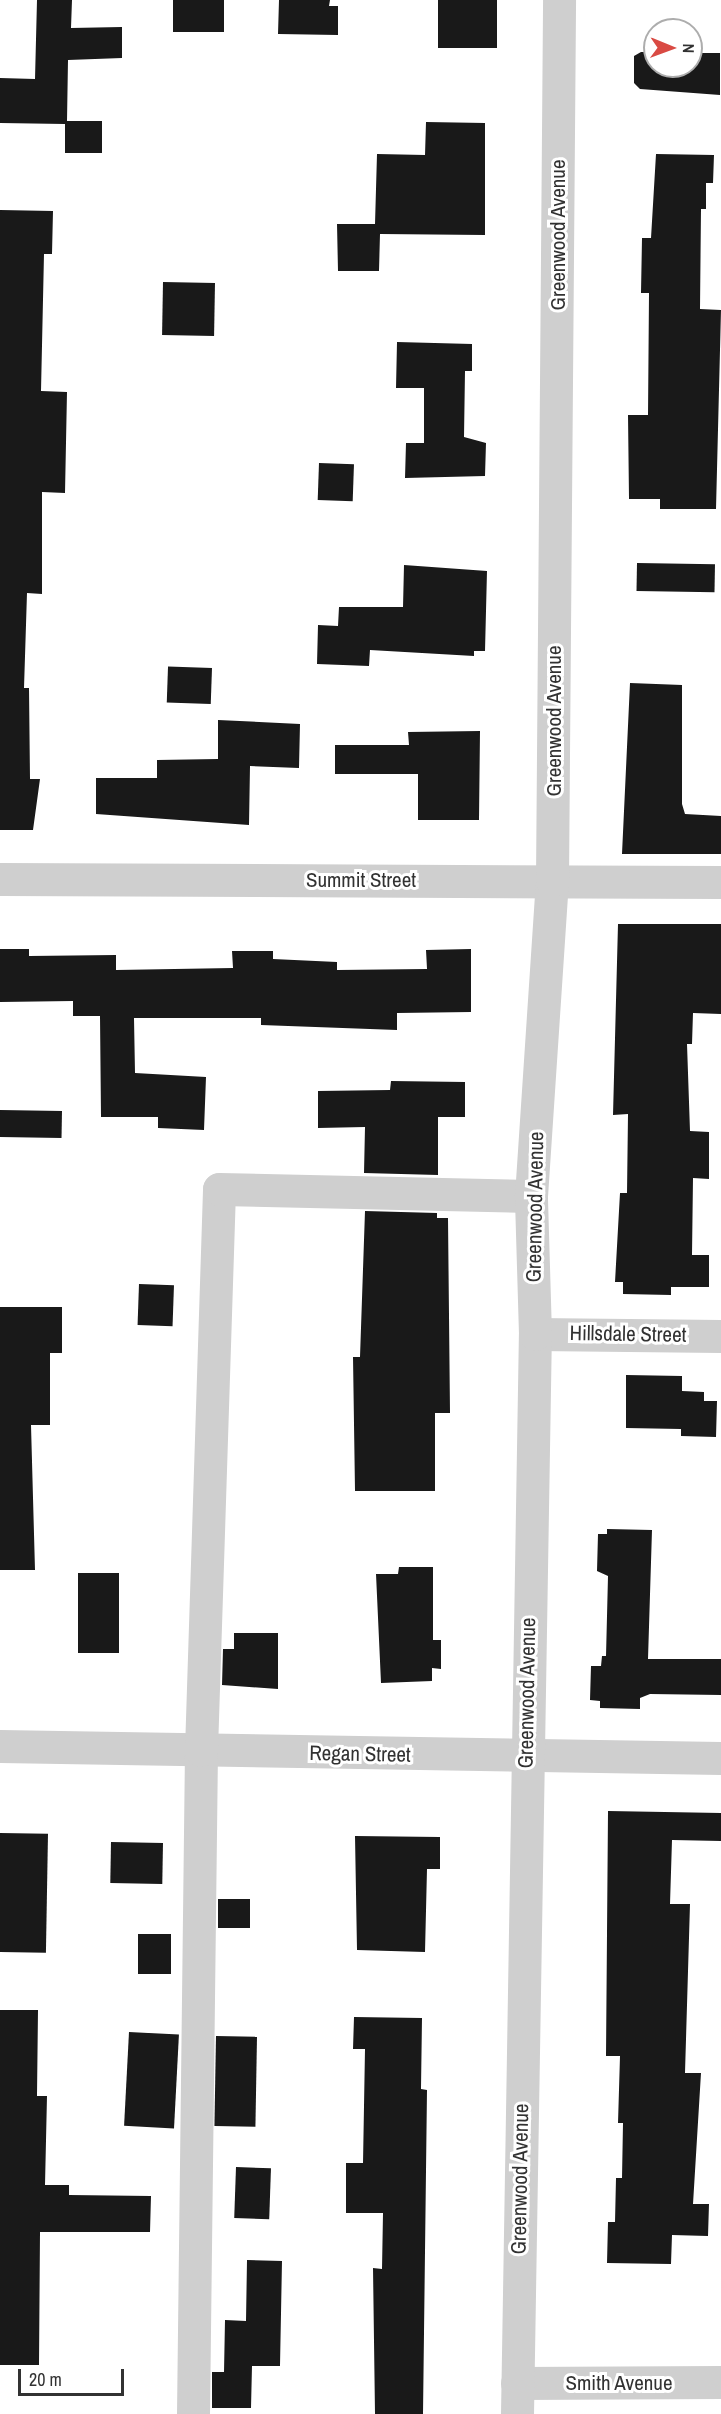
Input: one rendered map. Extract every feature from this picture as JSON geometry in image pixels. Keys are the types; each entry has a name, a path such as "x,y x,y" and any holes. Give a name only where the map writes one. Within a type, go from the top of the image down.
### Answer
{"street":[{"name":"Greenwood Avenue","path":"517,2399 526,1755 536,1334 531,1196 552,880 560,0"},
{"name":"Summit Street","path":"0,879 721,882"},
{"path":"193,2414 201,1750 219,1189 531,1196"},
{"name":"Hillsdale Street","path":"536,1334 721,1336"},
{"name":"Regan Street","path":"0,1746 721,1758"},
{"name":"Smith Avenue","path":"517,2399 721,2382"}],"building":[{"path":"37,0 72,0 71,28 122,27 122,58 68,60 67,121 102,121 102,153 65,153 65,124 0,123 0,78 35,79"},
{"path":"173,0 224,0 224,32 173,32"},
{"path":"279,0 330,0 329,6 338,6 338,35 278,34"},
{"path":"438,0 497,0 497,48 438,48"},
{"path":"643,52 643,78 703,78 703,53 720,53 720,95 640,89 634,83 634,56"},
{"path":"426,122 485,123 485,235 380,234 379,271 338,271 337,224 375,224 377,154 425,155"},
{"path":"656,154 714,155 713,183 706,183 706,209 701,209 700,309 721,310 716,509 660,509 660,499 629,499 628,415 648,415 649,293 641,293 642,238 651,238"},
{"path":"0,210 53,211 52,254 44,254 41,391 67,392 65,493 42,492 42,594 27,593 24,688 29,688 30,779 40,779 33,830 0,830"},
{"path":"163,282 215,283 214,336 162,335"},
{"path":"397,342 472,344 472,371 465,371 464,437 486,443 485,476 405,478 406,443 424,443 424,388 396,388"},
{"path":"319,463 354,464 353,501 318,500"},
{"path":"637,563 715,564 714,592 637,591"},
{"path":"404,565 487,571 485,651 474,651 474,656 370,650 369,666 317,664 318,625 338,626 339,607 403,607"},
{"path":"168,666 212,668 211,704 167,702"},
{"path":"630,683 682,685 682,804 685,814 721,816 721,854 622,854"},
{"path":"218,720 300,724 299,768 250,766 249,825 96,814 96,778 157,778 157,760 218,759"},
{"path":"480,731 479,820 418,820 418,774 335,774 335,745 409,745 408,732"},
{"path":"618,924 721,924 721,1014 693,1013 692,1044 687,1044 690,1131 709,1132 709,1179 693,1178 692,1255 709,1255 709,1287 671,1287 671,1295 623,1294 623,1282 615,1282 620,1193 627,1193 628,1114 613,1115"},
{"path":"0,949 29,949 29,956 116,955 116,970 233,968 232,951 273,951 273,959 337,962 337,970 427,969 426,950 471,949 471,1012 397,1013 397,1030 261,1025 261,1018 134,1018 135,1073 206,1077 204,1130 158,1128 158,1117 101,1117 100,1016 73,1016 73,1001 0,1002"},
{"path":"391,1081 465,1082 465,1117 438,1117 438,1175 364,1173 365,1127 318,1128 318,1091 390,1090"},
{"path":"0,1110 62,1111 62,1138 0,1137"},
{"path":"365,1211 437,1213 437,1218 448,1218 450,1413 435,1413 435,1491 355,1491 353,1357 360,1357"},
{"path":"139,1284 174,1285 173,1326 138,1325"},
{"path":"0,1307 62,1307 62,1353 50,1353 50,1425 31,1425 35,1570 0,1570"},
{"path":"626,1375 682,1376 682,1391 704,1392 704,1401 717,1401 716,1437 681,1436 681,1429 626,1428"},
{"path":"607,1529 652,1530 648,1659 721,1659 721,1695 650,1694 640,1698 640,1709 600,1708 600,1701 590,1700 591,1666 601,1666 602,1656 606,1656 608,1576 597,1571 598,1534 607,1534"},
{"path":"399,1567 433,1567 433,1640 441,1640 441,1669 432,1668 432,1681 381,1683 376,1574 398,1574"},
{"path":"78,1573 119,1573 119,1653 78,1653"},
{"path":"234,1633 278,1633 278,1689 222,1685 223,1649 234,1649"},
{"path":"608,1811 721,1813 721,1841 672,1840 670,1904 690,1904 685,2073 701,2073 693,2204 709,2204 708,2236 672,2235 671,2264 607,2263 608,2222 615,2222 616,2178 622,2178 623,2123 618,2123 620,2056 606,2056"},
{"path":"0,1833 48,1834 46,1953 0,1952"},
{"path":"355,1836 440,1837 440,1869 427,1869 425,1952 357,1950"},
{"path":"111,1842 163,1843 162,1884 110,1883"},
{"path":"218,1899 250,1899 250,1928 218,1928"},
{"path":"138,1934 171,1934 171,1974 138,1974"},
{"path":"0,2010 38,2010 37,2096 47,2096 45,2185 69,2185 69,2195 151,2196 150,2232 40,2232 39,2365 0,2365"},
{"path":"354,2017 422,2018 421,2089 427,2090 423,2414 375,2414 373,2268 382,2269 383,2213 346,2213 346,2163 363,2163 365,2049 353,2049"},
{"path":"129,2032 179,2035 174,2128 124,2126"},
{"path":"216,2036 257,2037 255,2127 214,2126"},
{"path":"236,2167 271,2168 269,2219 234,2218"},
{"path":"247,2260 282,2261 280,2366 252,2366 251,2408 212,2408 212,2372 224,2372 225,2320 246,2321"}]}
